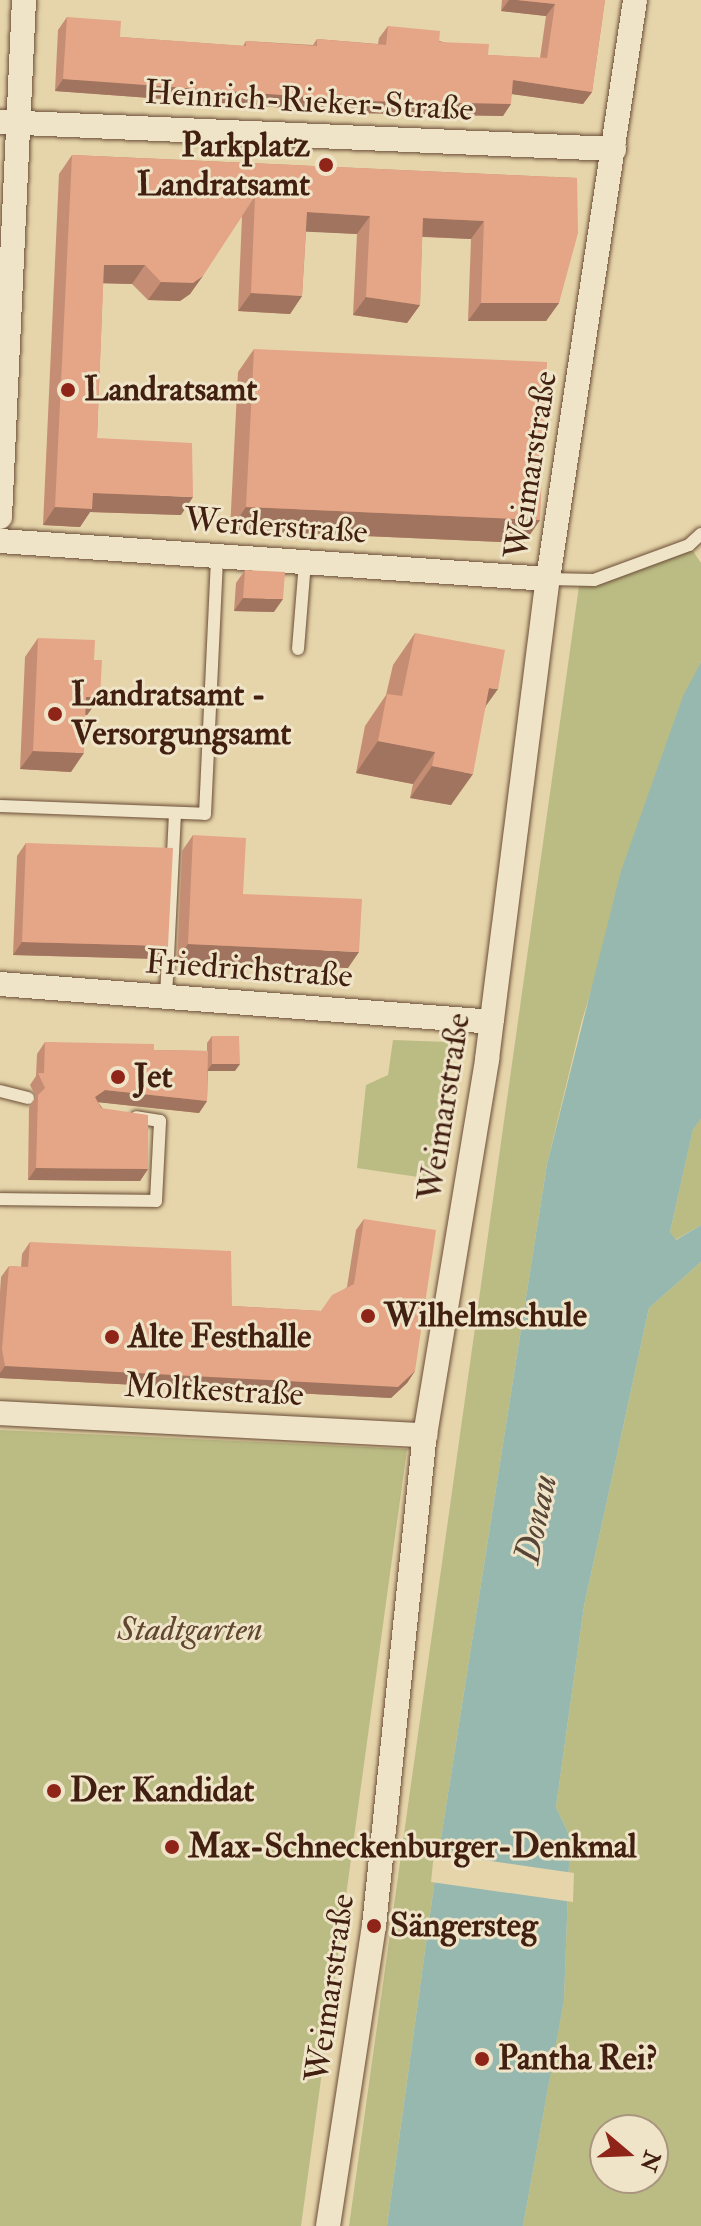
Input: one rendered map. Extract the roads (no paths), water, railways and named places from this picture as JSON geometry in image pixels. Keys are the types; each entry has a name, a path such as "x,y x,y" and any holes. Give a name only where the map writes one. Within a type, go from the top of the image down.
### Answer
{"street":[{"path":"0,517 10,122 24,0"},
{"name":"Weimarstraße","path":"328,2226 378,1897 425,1435 492,1022 548,579 635,0"},
{"name":"Heinrich-Rieker-Straße","path":"10,122 614,149"},
{"name":"Werderstraße","path":"0,541 548,579"},
{"name":"Friedrichstraße","path":"0,984 492,1022"},
{"name":"Moltkestraße","path":"0,1413 425,1435"}],"lane":[{"path":"548,579 594,580 689,545 701,534"},
{"path":"0,806 205,814 217,556"},
{"path":"298,649 305,562"},
{"path":"166,997 175,813"},
{"path":"0,1091 28,1098"},
{"path":"0,1199 156,1201 160,1121 121,1115"}],"water":[{"name":"Donau","path":"701,662 701,1119 693,1129 670,1232 676,1240 701,1225 701,1262 649,1308 584,1606 556,1807 570,1837 564,2000 523,2226 387,2226 437,1864 547,1164 621,871 683,696"}],"place":[{"name":"Parkplatz Landratsamt","path":"326,165"},
{"name":"Landratsamt","path":"68,390"},
{"name":"Landratsamt - Versorgungsamt","path":"55,714"},
{"name":"Jet","path":"118,1077"},
{"name":"Wilhelmschule","path":"368,1316"},
{"name":"Alte Festhalle","path":"112,1337"},
{"name":"Der Kandidat","path":"54,1791"},
{"name":"Max-Schneckenburger-Denkmal","path":"172,1847"},
{"name":"Sängersteg","path":"374,1926"},
{"name":"Pantha Rei?","path":"482,2059"}],"park label":[{"name":"Stadtgarten","path":"190,1630"}]}
